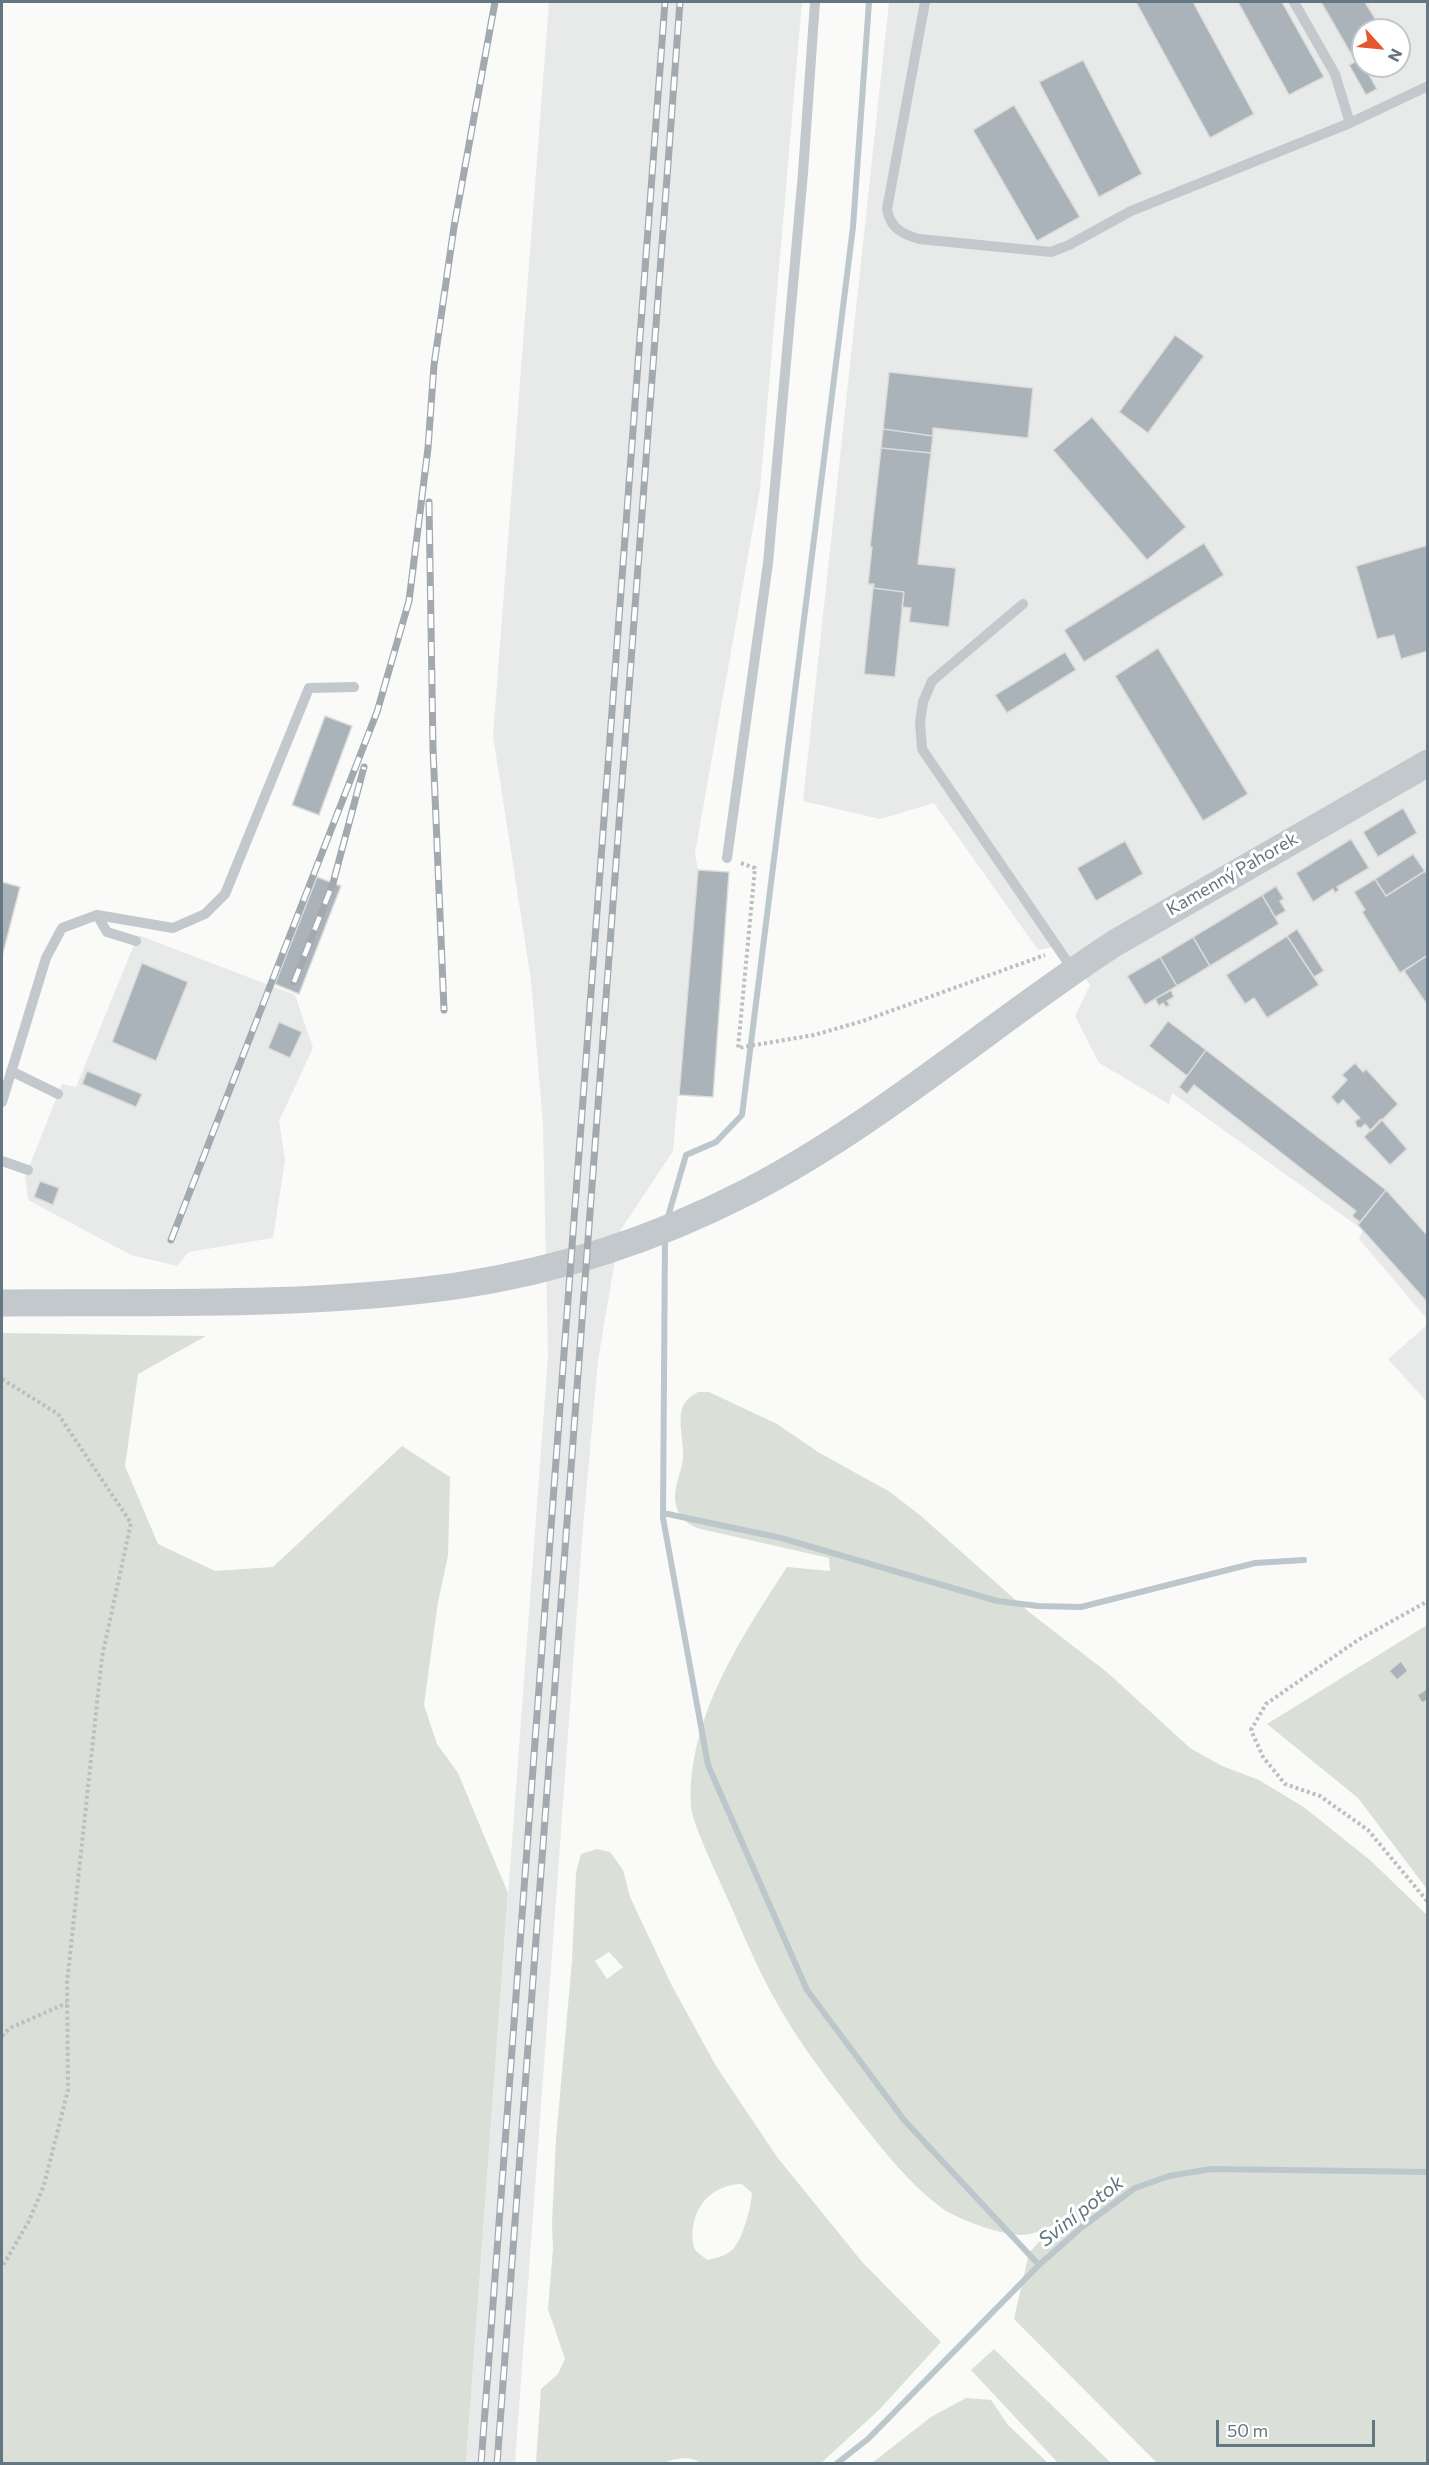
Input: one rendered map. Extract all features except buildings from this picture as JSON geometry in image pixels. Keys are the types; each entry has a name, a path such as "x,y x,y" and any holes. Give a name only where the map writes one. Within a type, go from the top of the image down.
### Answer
{"street":[{"name":"Kamenný Pahorek","path":"2,1303 323,1298 459,1285 513,1275 590,1255 686,1220 751,1190 852,1129 1042,993 1066,960 1172,908 1428,763"}],"lane":[{"path":"727,858 768,563 803,173 814,2"},
{"path":"925,2 887,209 892,224 908,236 1050,252 1069,245 1131,212 1350,123 1428,86"},
{"path":"1294,2 1335,74 1350,123"},
{"path":"1023,604 932,681 923,702 920,722 922,749 1066,960"},
{"path":"2,1102 46,958 62,928 97,915 173,928 205,914 225,894 309,688 354,687"},
{"path":"97,915 107,932 136,941"},
{"path":"11,1071 58,1094"},
{"path":"2,1161 28,1170"}],"path":[{"path":"727,858 755,868 738,1048 814,1035 863,1022 1066,960"},
{"path":"2,1379 57,1414 131,1523 102,1657 67,1983 68,2090 44,2185 29,2222 2,2267"},
{"path":"1427,1901 1368,1830 1320,1796 1285,1784 1263,1757 1251,1730 1266,1704 1358,1640 1428,1601"},
{"path":"2,2036 10,2028 67,2003"}],"shaded area":[{"path":"549,2 802,2 760,489 695,853 698,870 673,1151 620,1231 598,1360 583,1528 515,2463 466,2464 548,1356 543,1125 531,980 493,736"},
{"path":"889,2 1427,2 1427,1319 1359,1239 1363,1230 1172,1093 1169,1104 1099,1063 1075,1016 1090,985 1060,946 1038,950 934,803 880,819 803,801"},
{"path":"138,935 295,995 313,1048 279,1121 285,1160 273,1238 189,1252 177,1266 131,1255 28,1200 25,1177 62,1084 76,1087"},
{"path":"1427,1325 1427,1402 1388,1359"},
{"path":"2,1333 206,1336 138,1374 125,1466 158,1544 215,1571 273,1567 402,1446 450,1477 448,1556 438,1602 424,1705 437,1744 458,1773 508,1893 466,2463 2,2463"},
{"path":"698,1392 709,1392 777,1424 818,1452 890,1492 921,1516 1029,1612 1108,1673 1190,1748 1222,1766 1259,1780 1305,1808 1371,1861 1427,1915 1427,2463 1157,2463 1014,2319 1029,2253 1054,2225 1028,2234 1011,2234 980,2226 943,2209 919,2189 888,2155 807,2051 763,1977 706,1850 692,1814 692,1773 707,1710 720,1680 752,1622 787,1567 830,1571 829,1558 701,1529 692,1526 682,1518 677,1510 675,1499 683,1459 681,1413 687,1400"},
{"path":"1427,1625 1427,1889 1358,1798 1267,1724"},
{"path":"597,1849 610,1852 623,1870 630,1897 672,1986 716,2066 777,2157 863,2263 941,2342 879,2410 821,2463 702,2464 687,2458 660,2464 536,2463 541,2389 558,2374 565,2359 548,2309 553,2249 556,2139 572,1961 576,1873 581,1854","holes":["609,1952 623,1967 607,1979 595,1961","742,2184 752,2193 740,2237 728,2253 707,2260 696,2251 693,2243 693,2227 699,2209 703,2202 716,2191"]},
{"path":"994,2349 1111,2463 1058,2463 971,2370"},
{"path":"966,2398 991,2400 1008,2425 1048,2463 872,2463 931,2417"}],"waterway":[{"path":"667,1220 686,1155 716,1142 742,1115 853,227 869,2"},
{"path":"665,1236 663,1518 708,1765 807,1990 904,2120 1039,2265"},
{"path":"663,1513 781,1538 997,1601 1038,1606 1081,1607 1255,1563 1304,1560"},
{"name":"Sviní potok","path":"836,2464 868,2439 1039,2265 1082,2227 1135,2188 1169,2176 1211,2169 1428,2172"}],"railway":[{"path":"171,1240 377,712 409,601 428,448 434,365 454,227 495,2"},
{"path":"481,2464 665,2"},
{"path":"497,2464 680,2"},
{"path":"429,502 433,748 444,1010"},
{"path":"294,982 333,883 364,767"}]}
